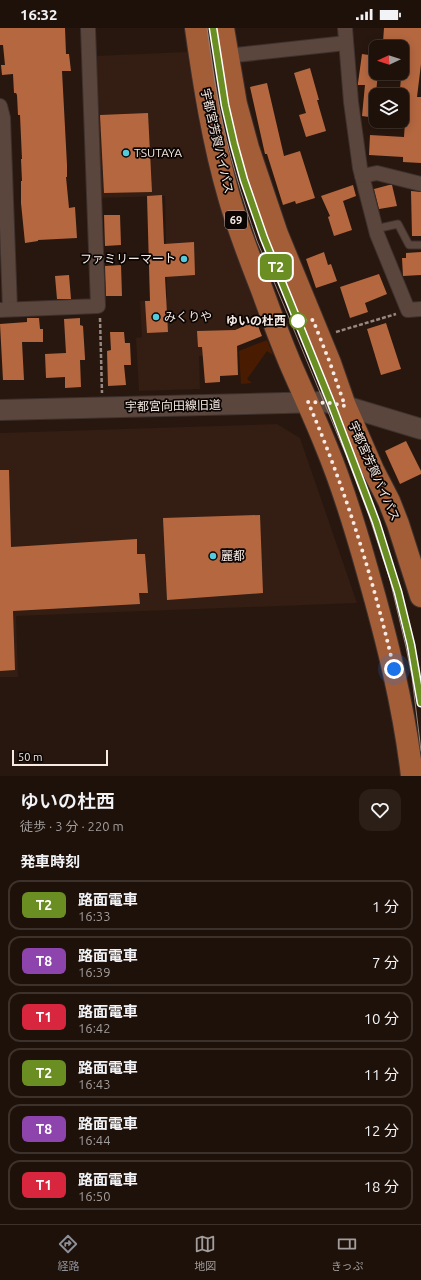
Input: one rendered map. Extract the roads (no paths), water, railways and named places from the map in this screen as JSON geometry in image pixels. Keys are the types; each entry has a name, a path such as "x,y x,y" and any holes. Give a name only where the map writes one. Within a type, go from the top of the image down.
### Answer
{"main road":[{"name":"宇都宮芳賀バイパス","path":"196,28 216,150 231,204 251,263 287,357 326,446 358,537 387,639 403,713 412,776"},
{"name":"宇都宮芳賀バイパス","path":"223,28 236,104 248,148 277,234 330,363 345,406 389,501 421,596"}],"street":[{"path":"0,106 3,118 5,310 98,306 88,28"},
{"path":"345,28 351,102 362,176 375,228 414,309"},
{"path":"228,56 346,43"},
{"path":"362,176 377,172 421,184"},
{"name":"宇都宮向田線旧道","path":"0,410 308,402 331,403 421,429"}],"lane":[{"path":"375,228 398,224 409,245 421,245"}],"tram line":[{"path":"207,28 219,106 236,174 251,224 346,455 369,516 390,580 412,677 421,751"},
{"path":"213,28 229,121 240,166 254,211 274,266 320,374 341,428"},
{"name":"T2","path":"213,28 225,105 244,180 254,212 331,403 384,545 398,592 411,645 421,703"},
{"path":"419,688 421,703"}],"place":[{"name":"TSUTAYA","path":"126,153"},
{"name":"ファミリーマート","path":"184,259"},
{"name":"みくりや","path":"156,317"},
{"name":"ゆいの杜西","path":"298,321"},
{"name":"麗都","path":"213,556"}]}
